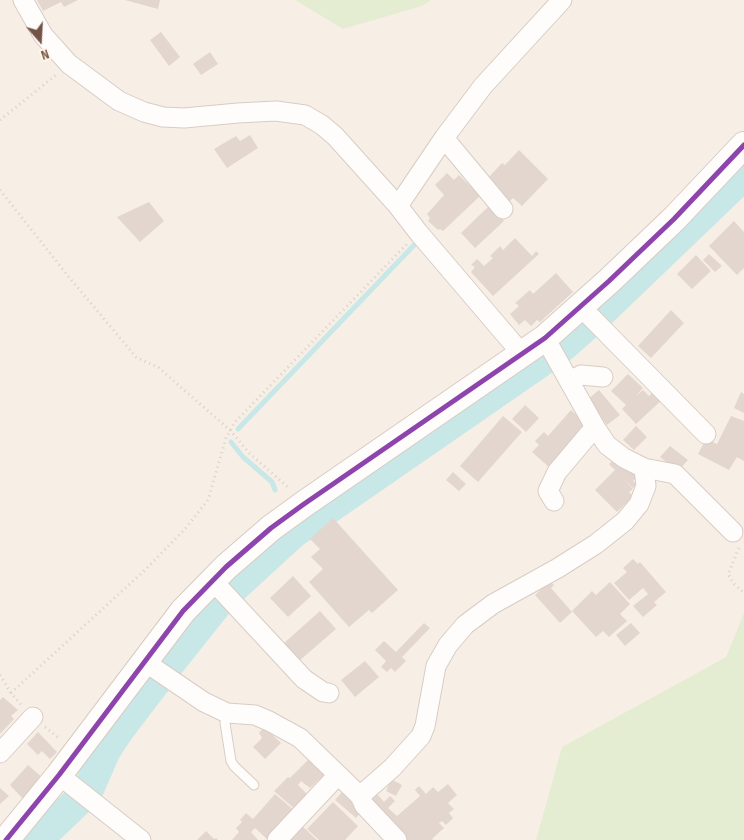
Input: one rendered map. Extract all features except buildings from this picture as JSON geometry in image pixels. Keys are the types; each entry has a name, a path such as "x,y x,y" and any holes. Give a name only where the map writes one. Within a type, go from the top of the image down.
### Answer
{"main road":[{"path":"6,840 60,775 144,662 184,612 221,589 271,528 545,338 581,307 674,218 744,145"}],"street":[{"path":"23,0 43,35 69,64 119,101 144,112 184,118 276,111 305,116 322,125 335,136 398,206 522,354"},
{"path":"398,206 482,86 562,0"},
{"path":"444,138 503,209"},
{"path":"581,307 706,434"},
{"path":"545,338 607,445 624,458 644,468 675,474 733,532"},
{"path":"570,380 581,375 603,377"},
{"path":"554,501 548,491 557,472 595,427"},
{"path":"360,796 392,768 421,736 425,726 436,666 448,644 465,625 493,604 558,568 625,521 639,504 646,486 644,468"},
{"path":"221,589 304,679 323,692 330,693"},
{"path":"144,662 204,702 227,713 255,715 300,738 337,776 360,796 364,805 397,840"},
{"path":"0,753 33,717"},
{"path":"60,775 141,840"},
{"path":"277,840 337,776"}],"lane":[{"path":"227,713 225,723 231,761 254,785"}],"path":[{"path":"0,120 69,64"},
{"path":"0,190 68,276 136,357 159,368 231,431 250,453 297,495 304,504"},
{"path":"10,693 146,570 185,529 208,500 226,438 235,422 410,241"},
{"path":"733,532 741,545 728,574 733,583 744,593"}],"green space":[{"path":"295,0 431,0 422,6 343,29"},
{"path":"744,613 744,840 536,840 562,747 726,657"}],"waterway":[{"path":"599,314 744,175"},
{"path":"238,429 417,242 414,239"},
{"path":"562,347 588,324"},
{"path":"165,669 220,600 293,533 549,356"},
{"path":"231,442 243,457 272,482 275,490"},
{"path":"89,788 105,751 156,681"},
{"path":"37,840 80,799"}],"transit line":[{"path":"6,840 59,775 183,611 226,567 271,528 304,504 545,338 674,219 744,145"}]}
